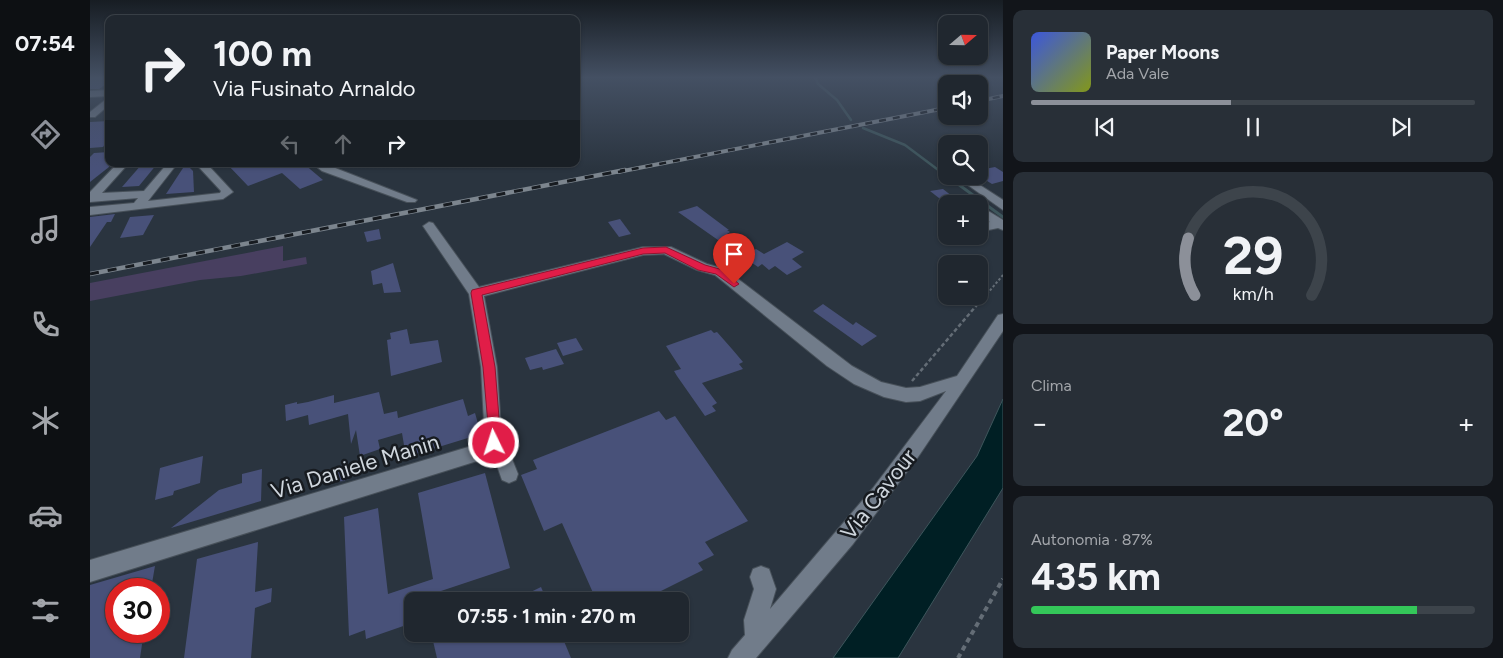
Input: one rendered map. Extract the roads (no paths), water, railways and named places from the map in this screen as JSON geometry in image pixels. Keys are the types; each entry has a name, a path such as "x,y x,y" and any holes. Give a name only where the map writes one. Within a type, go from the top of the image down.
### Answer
{"street":[{"path":"91,116 105,114"},
{"path":"91,198 120,167"},
{"path":"138,206 170,167"},
{"path":"90,211 223,196 226,192 225,190 204,167"},
{"path":"323,167 411,200"},
{"path":"974,185 1003,206"},
{"path":"91,198 148,194"},
{"path":"988,215 1002,225"},
{"path":"988,227 1002,225"},
{"path":"429,226 476,293 489,367 494,443 492,448 502,455 509,474"},
{"path":"476,293 643,251 666,250 702,267 720,272 838,365 862,381 906,395 917,395 942,384 960,382"},
{"name":"Via Cavour","path":"740,658 860,518 919,443 1003,319"},
{"name":"Via Daniele Manin","path":"90,571 492,448"},
{"path":"757,640 755,620 765,589 761,577"}],"waterway":[{"path":"842,108 851,120"},
{"path":"863,128 905,145 938,170"},
{"path":"959,185 1003,217"}],"railway":[{"path":"618,172 938,110"},
{"path":"90,274 625,170"}]}
